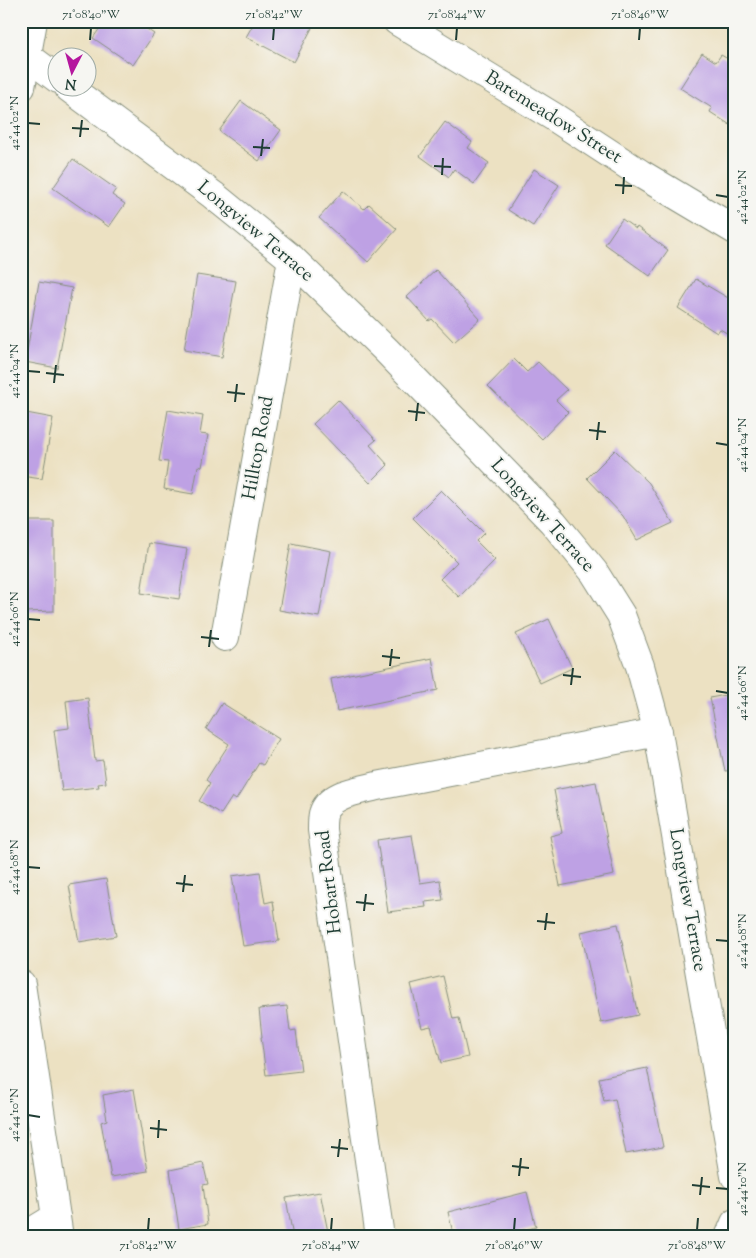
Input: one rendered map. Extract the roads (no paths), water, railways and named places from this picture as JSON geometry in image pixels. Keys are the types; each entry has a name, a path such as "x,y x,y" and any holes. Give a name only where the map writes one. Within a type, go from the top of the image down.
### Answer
{"street":[{"path":"21,87 33,21"},
{"name":"Baremeadow Street","path":"397,21 554,117 641,174 735,230"},
{"path":"27,56 48,72"},
{"name":"Longview Terrace","path":"82,98 212,195 292,259 386,350 553,522 594,572 621,615 640,666 658,732 735,1176"},
{"name":"Hilltop Road","path":"225,637 292,259"},
{"name":"Hobart Road","path":"380,1237 322,830 323,814 330,801 377,786 658,732"},
{"path":"21,984 57,1227 23,1237"},
{"path":"729,1237 735,1223"}]}
